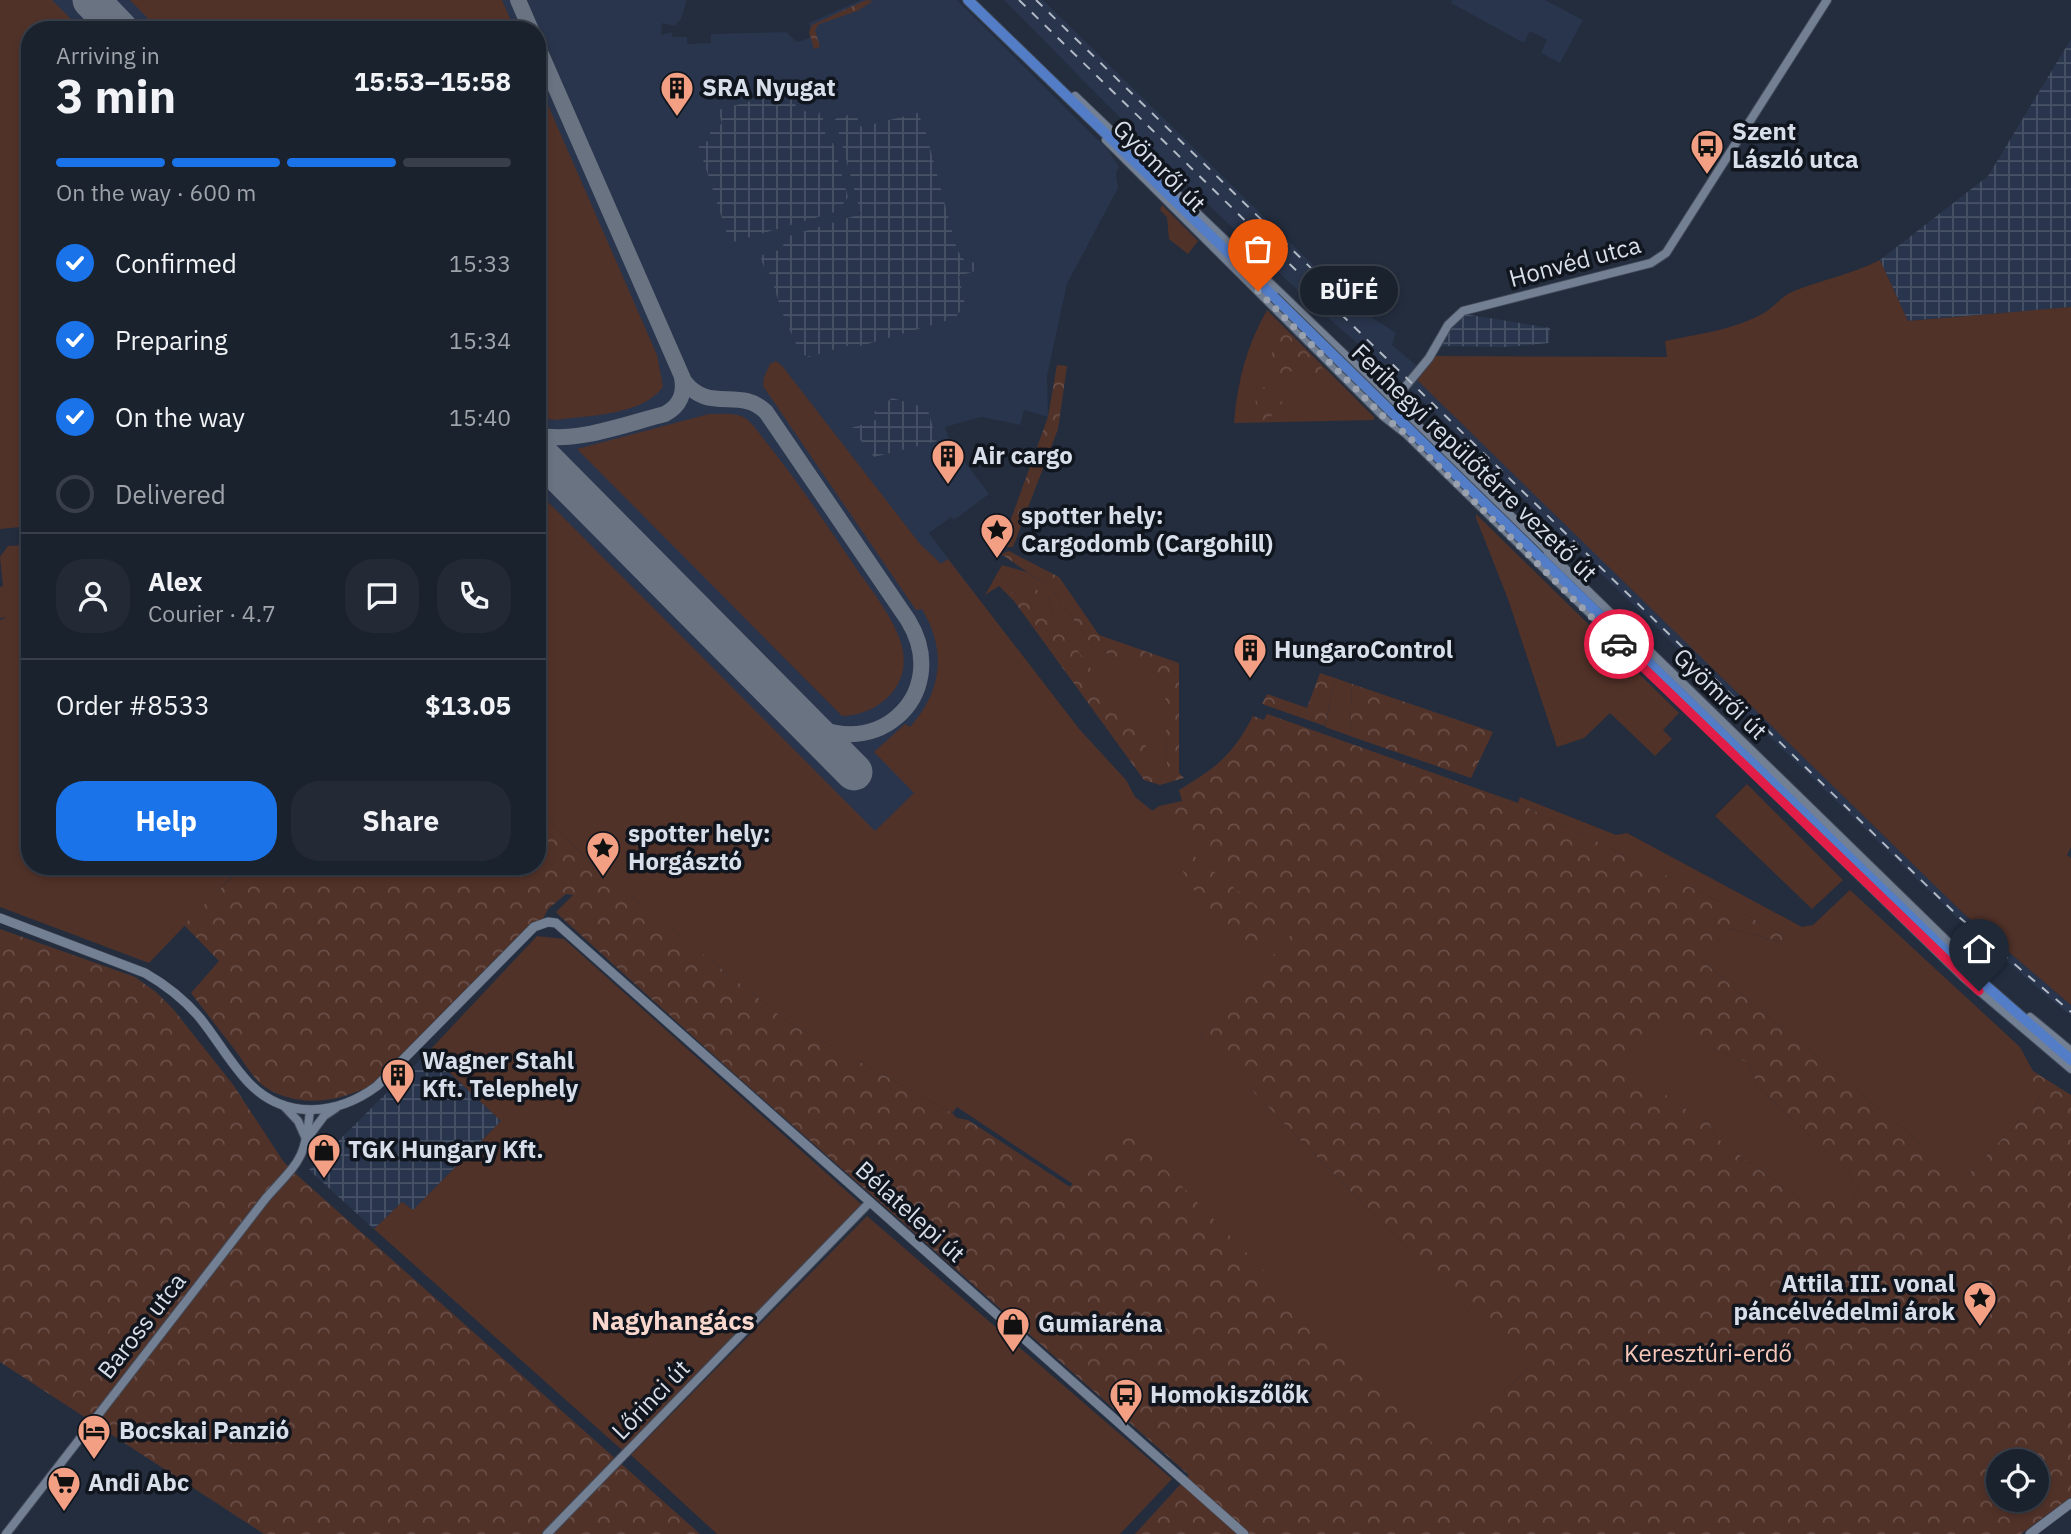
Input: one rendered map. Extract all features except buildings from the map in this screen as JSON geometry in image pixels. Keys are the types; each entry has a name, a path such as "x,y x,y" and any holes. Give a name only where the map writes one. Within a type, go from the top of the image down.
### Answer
{"main road":[{"name":"Ferihegyi repülőtérre vezető út","path":"968,0 1073,99"},
{"name":"Ferihegyi repülőtérre vezető út","path":"976,0 1125,153 1945,950 2071,1060"},
{"path":"0,918 145,974 163,984 198,1016 248,1082 265,1096 283,1105 310,1110"},
{"name":"Baross utca","path":"310,1110 338,1107 355,1101 377,1086 534,927 548,922"},
{"name":"Bélatelepi út","path":"548,922 561,925 1244,1534"},
{"path":"2030,1534 2071,1503"}],"street":[{"name":"Honvéd utca","path":"1383,416 1399,399 1433,352 1448,325 1463,310 1651,263 1667,253 1827,0"},
{"name":"Gyömrői út","path":"1073,99 1386,394 1399,399 1413,421 1954,950 2071,1051"},
{"name":"Gyömrői út","path":"1073,99 1150,187 1383,416 1962,977 2071,1069"},
{"path":"1386,394 1399,399"},
{"name":"Honvéd utca","path":"1391,421 1399,399"},
{"path":"283,1105 298,1121 306,1142"},
{"name":"Baross utca","path":"306,1142 317,1124 338,1107"},
{"name":"Baross utca","path":"6,1534 266,1198 295,1167 304,1151 310,1110"},
{"name":"Lőrinci út","path":"547,1534 870,1202"}],"shaded area":[{"path":"0,0 687,0 681,19 675,26 662,23 661,35 671,32 673,37 687,37 687,44 711,43 711,34 786,32 797,42 813,37 809,23 861,0 957,0 1108,150 1119,167 1116,173 1118,188 1067,284 1047,376 1048,417 1024,410 1020,425 981,417 945,427 950,443 989,494 954,520 951,517 929,533 1080,730 1126,780 1135,797 1299,927 1073,1184 957,1107 952,1113 546,814 546,21 21,21 21,527 0,529"},
{"path":"1004,0 1043,0 1312,264 1362,311 1396,333 1392,345 1421,369 1415,377 1963,913 2071,1005 2071,1015 1957,918 1409,388 1312,304 1163,161"},
{"path":"1452,0 1545,0 1583,20 1560,63 1541,53 1547,40 1530,31 1524,43 1451,3"},
{"path":"2071,39 2071,307 1908,321 1880,260 1988,176"},
{"path":"791,90 797,110 802,109 816,118 820,112 825,115 822,121 828,143 833,143 848,197 838,211 730,243 698,144 712,140 709,129 722,124 718,110"},
{"path":"855,113 861,127 918,113 926,133 957,250 965,261 976,263 978,270 959,276 965,304 955,318 861,346 845,346 809,357 800,353 782,312 769,272 765,270 760,256 782,249 786,237 861,214 835,119"},
{"path":"1464,314 1550,328 1549,343 1508,347 1441,346 1450,328"},
{"path":"892,398 920,406 926,404 937,441 874,457 851,428 879,419 874,412"},
{"path":"428,1052 501,1121 413,1210 402,1202 374,1229 309,1170"}],"green space":[{"path":"0,0 52,0 73,21 21,21 21,527 0,529"},
{"path":"130,0 502,0 511,21 150,21"},
{"path":"866,0 873,1 857,11 819,24 815,30 820,47 814,49 809,32 812,25"},
{"path":"546,101 657,355 663,387 642,404 628,409 557,420 546,419"},
{"path":"1162,205 1198,241 1188,254 1169,239 1167,217 1160,210"},
{"path":"1880,260 1908,321 2071,307 2071,847 2067,855 2071,858 2071,1005 1963,913 1414,377 1431,356 1667,357 1665,341 1741,324 1764,313 1794,291"},
{"path":"1358,273 1392,298 1387,305 1353,280"},
{"path":"1267,310 1374,420 1234,423 1244,364"},
{"path":"1284,329 1324,370 1320,374 1306,370 1310,366 1293,355 1289,363 1292,371 1271,377 1272,348"},
{"path":"776,361 783,367 920,544 941,564 948,559 1080,730 1126,780 1135,797 1299,927 1200,1038 1527,1370 1438,1451 1123,1127 1073,1184 957,1107 952,1113 788,1022 594,867 546,816 546,500 875,831 914,793 874,752 905,724 910,727 929,699 938,655 930,625 922,609 916,610 763,386 770,364"},
{"path":"1057,365 1067,366 1058,429 1013,547 1004,547 1003,541 1048,417"},
{"path":"1264,387 1273,387 1272,393 1265,400 1275,407 1280,401 1283,402 1273,415 1263,420 1255,417 1256,394"},
{"path":"709,414 737,415 752,424 803,492 889,617 899,637 904,661 897,686 879,704 868,710 842,716 577,449"},
{"path":"1476,514 1679,713 1663,730 1672,739 1655,756 1610,713 1584,738 1557,747 1508,599"},
{"path":"21,545 21,875 233,875 149,963 0,907 0,620 7,617 0,618 0,587 3,586 0,557 8,546"},
{"path":"1009,551 1059,577 1099,635 1179,663 1179,773 1184,778 1160,785 1144,780 1014,601 1011,593 1023,581 1048,597 1055,619 1151,753 1155,775 1167,772 1165,677 1094,648 1051,588 1001,554"},
{"path":"1002,565 1027,572 1051,588 1094,648 1166,677 1167,773 1154,775 1055,619 1048,597 1012,593 1014,601 999,586 985,595"},
{"path":"1320,673 1335,678 1325,726 1262,704 1267,694 1307,708"},
{"path":"1335,678 1352,684 1350,736 1325,727"},
{"path":"1352,684 1493,732 1471,778 1350,736"},
{"name":"Keresztúri-erdő","path":"1267,714 1518,803 1737,910 1784,936 1781,942 1730,928 1701,960 1956,1173 1966,1177 2040,1099 2033,1082 2033,1071 2071,1095 2071,1497 2021,1534 1135,1534 1189,1475 562,918 556,912 573,895 566,894 548,909 543,919 531,923 370,1086 343,1096 315,1101 301,1100 274,1092 261,1084 191,993 219,961 184,925 234,875 546,875 546,816 594,867 788,1022 957,1118 968,1120 1070,1187 1123,1126 1439,1450 1527,1370 1200,1038 1298,927 1152,811 1159,806 1182,801 1179,790 1204,774 1238,741 1253,716 1264,720","holes":["1657,1018 1714,1049 1749,1063 1758,1087 1848,1171 1859,1191 1850,1204 1825,1190 1806,1204 1713,1135 1709,1121 1701,1120 1620,1062"]},
{"path":"1747,784 1843,880 1812,909 1715,816"},
{"path":"1520,797 1616,835 1627,833 1802,927 1813,925 1850,890 2020,1047 2033,1071 2033,1082 2040,1099 1966,1177 1956,1173 1701,960 1730,928 1780,942 1784,936 1737,910 1518,803"},
{"path":"1193,855 1284,928 1255,957 1210,917 1182,870"},
{"path":"0,929 135,977 156,992 174,1010 234,1086 283,1161 297,1175 700,1534 264,1534 0,1362"},
{"path":"537,936 564,939 862,1205 622,1450 374,1229 402,1202 413,1210 501,1121 428,1052"},
{"path":"1657,1017 1714,1049 1749,1063 1758,1087 1848,1171 1859,1191 1850,1204 1806,1204 1713,1135 1709,1121 1701,1120 1619,1062"},
{"path":"867,1216 1172,1479 1120,1534 717,1534 631,1455"}],"taxiway":[{"path":"518,0 527,21"},
{"path":"546,66 684,381 704,396 746,401 766,412 908,620 920,648 920,675 912,699 897,717 875,730 850,734 823,729 796,714"},
{"path":"546,436 585,435 665,414 680,399 682,377"}],"runway":[{"path":"91,0 111,21"},
{"path":"546,461 854,772"}],"railway":[{"path":"1019,0 1959,917 2071,1012"},
{"path":"1036,0 1314,271"}],"way so far":[{"path":"1258,291 1619,644"}],"place":[{"name":"SRA Nyugat","path":"677,118"},
{"name":"Szent László utca","path":"1707,176"},
{"name":"BÜFÉ","path":"1258,291"},
{"name":"Air cargo","path":"948,486"},
{"name":"spotter hely: Cargodomb (Cargohill)","path":"997,560"},
{"name":"HungaroControl","path":"1250,680"},
{"name":"spotter hely: Horgásztó","path":"603,878"},
{"name":"Wagner Stahl Kft. Telephely","path":"398,1105"},
{"name":"TGK Hungary Kft.","path":"324,1180"},
{"name":"Attila III. vonal páncélvédelmi árok","path":"1980,1328"},
{"name":"Gumiaréna","path":"1013,1354"},
{"name":"Homokiszőlők","path":"1126,1425"},
{"name":"Bocskai Panzió","path":"94,1461"},
{"name":"Andi Abc","path":"64,1513"}],"district":[{"name":"Nagyhangács","path":"673,1321"}],"route":[{"path":"1619,644 1979,991"}]}
